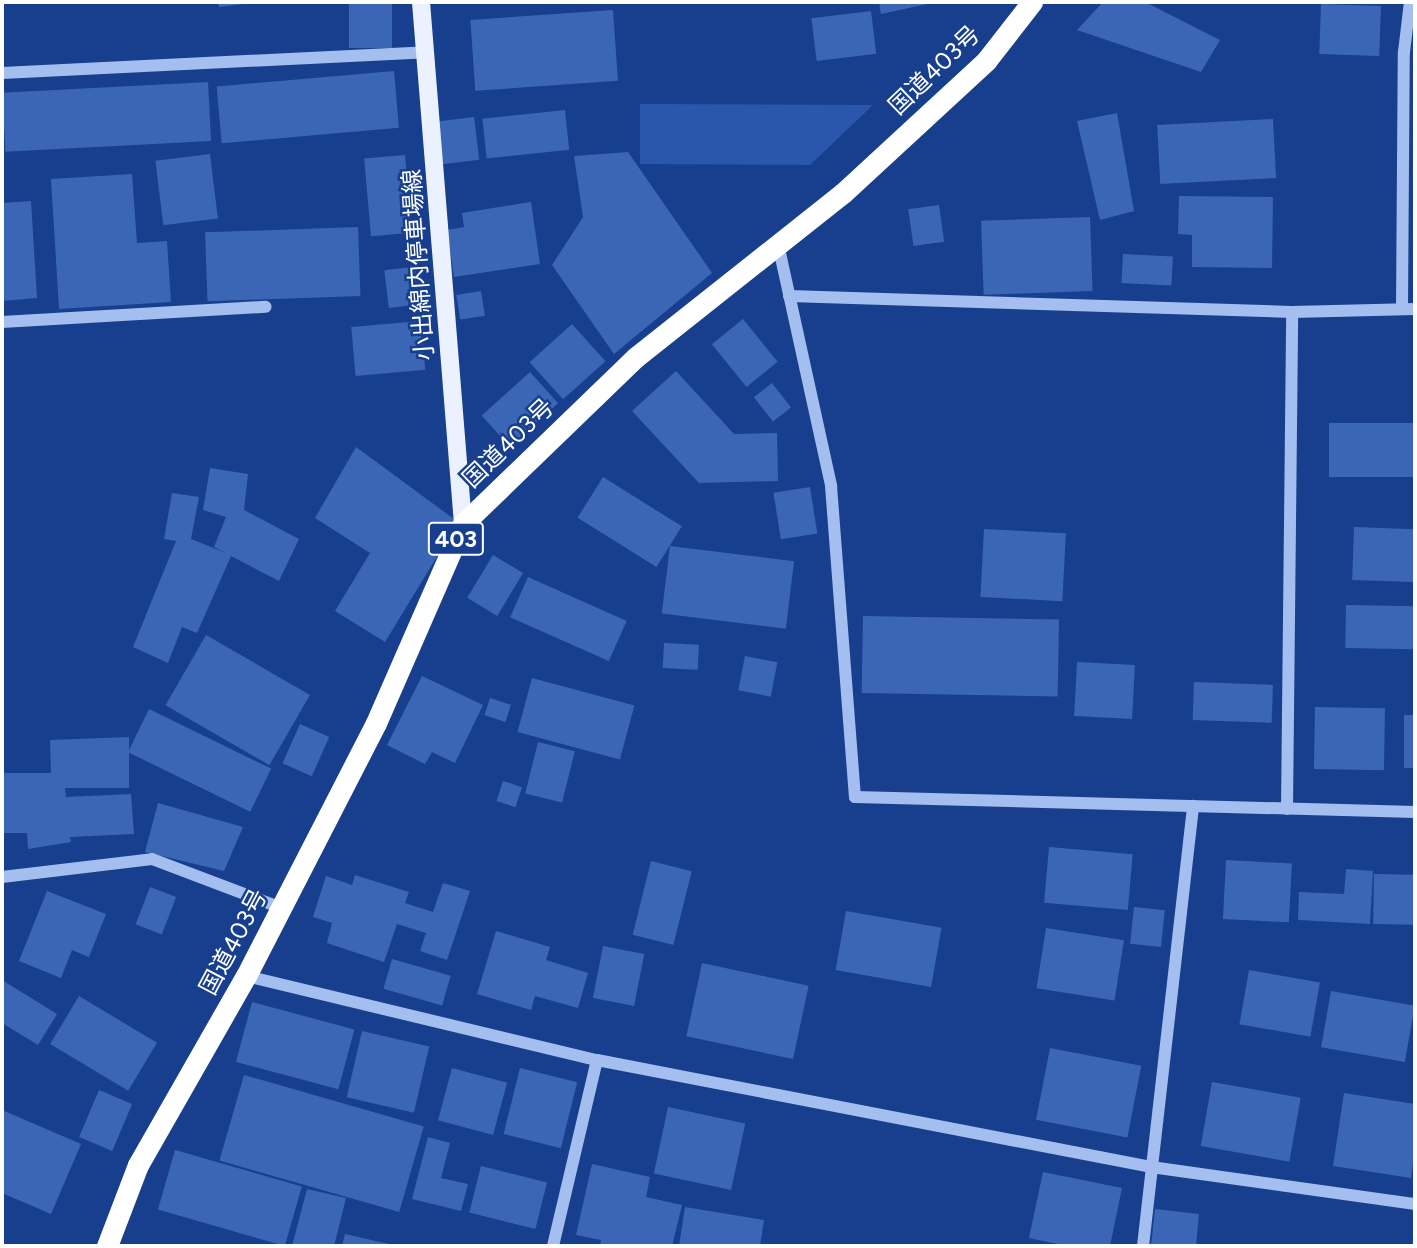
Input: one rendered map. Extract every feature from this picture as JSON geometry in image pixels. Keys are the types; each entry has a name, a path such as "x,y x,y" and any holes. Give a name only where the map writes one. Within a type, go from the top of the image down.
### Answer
{"highway":[{"name":"国道403号","path":"107,1246 138,1165 246,976 376,723 463,524 636,357 843,193 986,61 1032,2"}],"main road":[{"name":"小出綿内停車場線","path":"421,2 463,524"}],"street":[{"path":"789,296 1292,312 1409,309 1404,52 1410,2"},
{"path":"2,73 426,52"},
{"path":"778,244 831,486 855,797 1415,812"},
{"path":"2,322 265,307"},
{"path":"1287,809 1292,312"},
{"path":"1143,1246 1193,806"},
{"path":"2,877 152,859 282,908"},
{"path":"246,976 597,1060 1151,1167 1415,1204"},
{"path":"553,1246 597,1060"}],"shaded area":[{"path":"640,104 873,105 810,165 640,164"}],"building":[{"path":"218,2 251,2 251,3 219,7"},
{"path":"349,2 392,2 392,48 349,48"},
{"path":"879,2 932,2 932,3 881,14"},
{"path":"1103,2 1145,2 1220,40 1201,72 1077,30"},
{"path":"1321,4 1381,6 1379,56 1319,54"},
{"path":"613,10 618,81 475,91 470,20"},
{"path":"871,11 876,54 817,61 811,18"},
{"path":"394,71 399,128 222,143 217,87"},
{"path":"208,82 211,141 5,152 2,93"},
{"path":"565,110 569,150 487,158 482,119"},
{"path":"1117,113 1134,211 1100,220 1077,121"},
{"path":"474,117 479,160 443,164 437,122"},
{"path":"1273,119 1276,178 1160,184 1157,125"},
{"path":"628,152 712,273 614,354 552,265 583,217 574,156"},
{"path":"210,154 218,219 163,225 155,161"},
{"path":"405,155 412,233 371,236 364,159"},
{"path":"132,174 137,243 167,241 171,302 59,309 51,179"},
{"path":"1179,196 1273,197 1272,268 1192,267 1192,235 1178,234"},
{"path":"31,201 37,298 2,301 2,203"},
{"path":"531,202 540,264 454,277 447,230 464,227 462,213"},
{"path":"939,205 944,242 913,246 908,209"},
{"path":"1090,217 1093,291 984,295 981,221"},
{"path":"358,227 360,296 208,301 205,232"},
{"path":"1123,254 1173,257 1171,286 1121,283"},
{"path":"419,266 424,304 389,308 384,270"},
{"path":"481,291 485,316 460,320 456,295"},
{"path":"743,319 778,362 747,387 712,344"},
{"path":"421,321 425,370 356,376 351,327"},
{"path":"572,324 605,361 563,399 530,362"},
{"path":"676,371 734,434 777,433 778,481 699,483 632,411"},
{"path":"530,372 558,403 510,447 482,415"},
{"path":"772,383 791,407 773,422 754,397"},
{"path":"1329,423 1415,423 1415,477 1329,477"},
{"path":"356,447 458,522 385,642 335,611 370,553 315,518"},
{"path":"210,468 248,474 244,510 299,539 279,581 231,556 197,633 182,627 168,663 133,647 176,541 164,539 172,493 199,497 191,539 226,553 214,547 226,517 203,510"},
{"path":"603,477 682,526 656,567 578,518"},
{"path":"810,487 817,533 781,539 773,493"},
{"path":"1354,527 1415,529 1413,582 1352,580"},
{"path":"984,529 1066,533 1062,601 980,597"},
{"path":"670,546 794,561 786,629 662,613"},
{"path":"493,555 523,573 497,616 467,598"},
{"path":"528,577 627,621 609,661 510,617"},
{"path":"1346,605 1415,606 1414,649 1345,648"},
{"path":"863,616 1059,619 1058,696 862,693"},
{"path":"206,635 310,695 269,765 166,705"},
{"path":"664,643 699,645 698,670 663,668"},
{"path":"745,656 777,662 771,697 738,690"},
{"path":"1077,662 1135,665 1132,719 1074,716"},
{"path":"422,676 483,705 455,763 432,752 425,764 387,745"},
{"path":"532,678 634,705 620,760 518,732"},
{"path":"1194,682 1273,685 1272,723 1193,720"},
{"path":"490,698 511,705 505,722 484,715"},
{"path":"1315,707 1385,708 1384,770 1314,769"},
{"path":"149,709 271,769 250,812 128,752"},
{"path":"1404,715 1415,715 1415,768 1404,768"},
{"path":"300,724 329,737 312,776 283,763"},
{"path":"129,737 129,788 65,788 66,797 131,794 134,834 70,837 71,842 28,849 27,833 2,833 2,773 51,773 50,740"},
{"path":"538,742 575,751 562,803 525,793"},
{"path":"503,781 522,787 516,807 497,801"},
{"path":"158,803 243,827 224,871 145,852"},
{"path":"1049,847 1133,854 1128,910 1044,903"},
{"path":"1226,860 1292,863 1289,922 1223,919"},
{"path":"651,861 692,871 673,945 633,935"},
{"path":"1346,869 1373,871 1370,924 1298,920 1299,892 1344,894"},
{"path":"1374,874 1415,875 1414,925 1373,924"},
{"path":"355,875 409,892 405,903 433,912 443,883 470,891 447,960 420,951 426,933 397,924 384,962 327,943 332,923 313,917 326,876 352,885"},
{"path":"150,887 176,897 162,934 136,924"},
{"path":"47,891 106,914 89,957 72,950 61,978 19,961"},
{"path":"1134,907 1165,910 1161,947 1130,944"},
{"path":"846,911 942,928 931,987 836,970"},
{"path":"1046,928 1124,940 1114,1001 1036,988"},
{"path":"496,931 550,947 546,960 588,973 578,1008 535,996 531,1010 477,994"},
{"path":"603,946 644,954 634,1006 593,998"},
{"path":"392,959 451,976 442,1006 383,989"},
{"path":"702,963 809,986 793,1059 686,1036"},
{"path":"1249,970 1320,983 1310,1037 1239,1024"},
{"path":"2,980 57,1014 38,1045 2,1023"},
{"path":"1331,991 1415,1006 1405,1062 1321,1047"},
{"path":"79,996 157,1043 128,1091 50,1044"},
{"path":"252,1002 354,1029 338,1089 236,1062"},
{"path":"362,1031 429,1047 414,1113 347,1097"},
{"path":"1050,1048 1141,1066 1127,1137 1036,1120"},
{"path":"452,1068 507,1083 493,1135 438,1120"},
{"path":"520,1068 577,1082 561,1148 504,1134"},
{"path":"244,1075 424,1127 399,1212 219,1161"},
{"path":"1212,1082 1301,1098 1289,1162 1201,1146"},
{"path":"99,1090 132,1104 112,1151 79,1137"},
{"path":"1344,1093 1415,1104 1415,1145 1411,1178 1333,1166"},
{"path":"668,1107 745,1123 731,1190 654,1174"},
{"path":"2,1110 81,1144 51,1214 2,1193"},
{"path":"428,1137 450,1143 441,1178 468,1184 461,1211 412,1199"},
{"path":"175,1150 302,1186 285,1246 158,1210"},
{"path":"592,1164 650,1177 646,1197 682,1205 672,1246 600,1246 601,1240 576,1235"},
{"path":"481,1166 547,1182 535,1229 469,1213"},
{"path":"1043,1172 1122,1188 1110,1246 1067,1246 1029,1238"},
{"path":"307,1189 346,1198 334,1246 292,1246"},
{"path":"685,1207 764,1220 760,1246 679,1246"},
{"path":"1155,1209 1199,1214 1196,1246 1151,1246"},
{"path":"345,1234 393,1245 393,1246 342,1246"}]}
